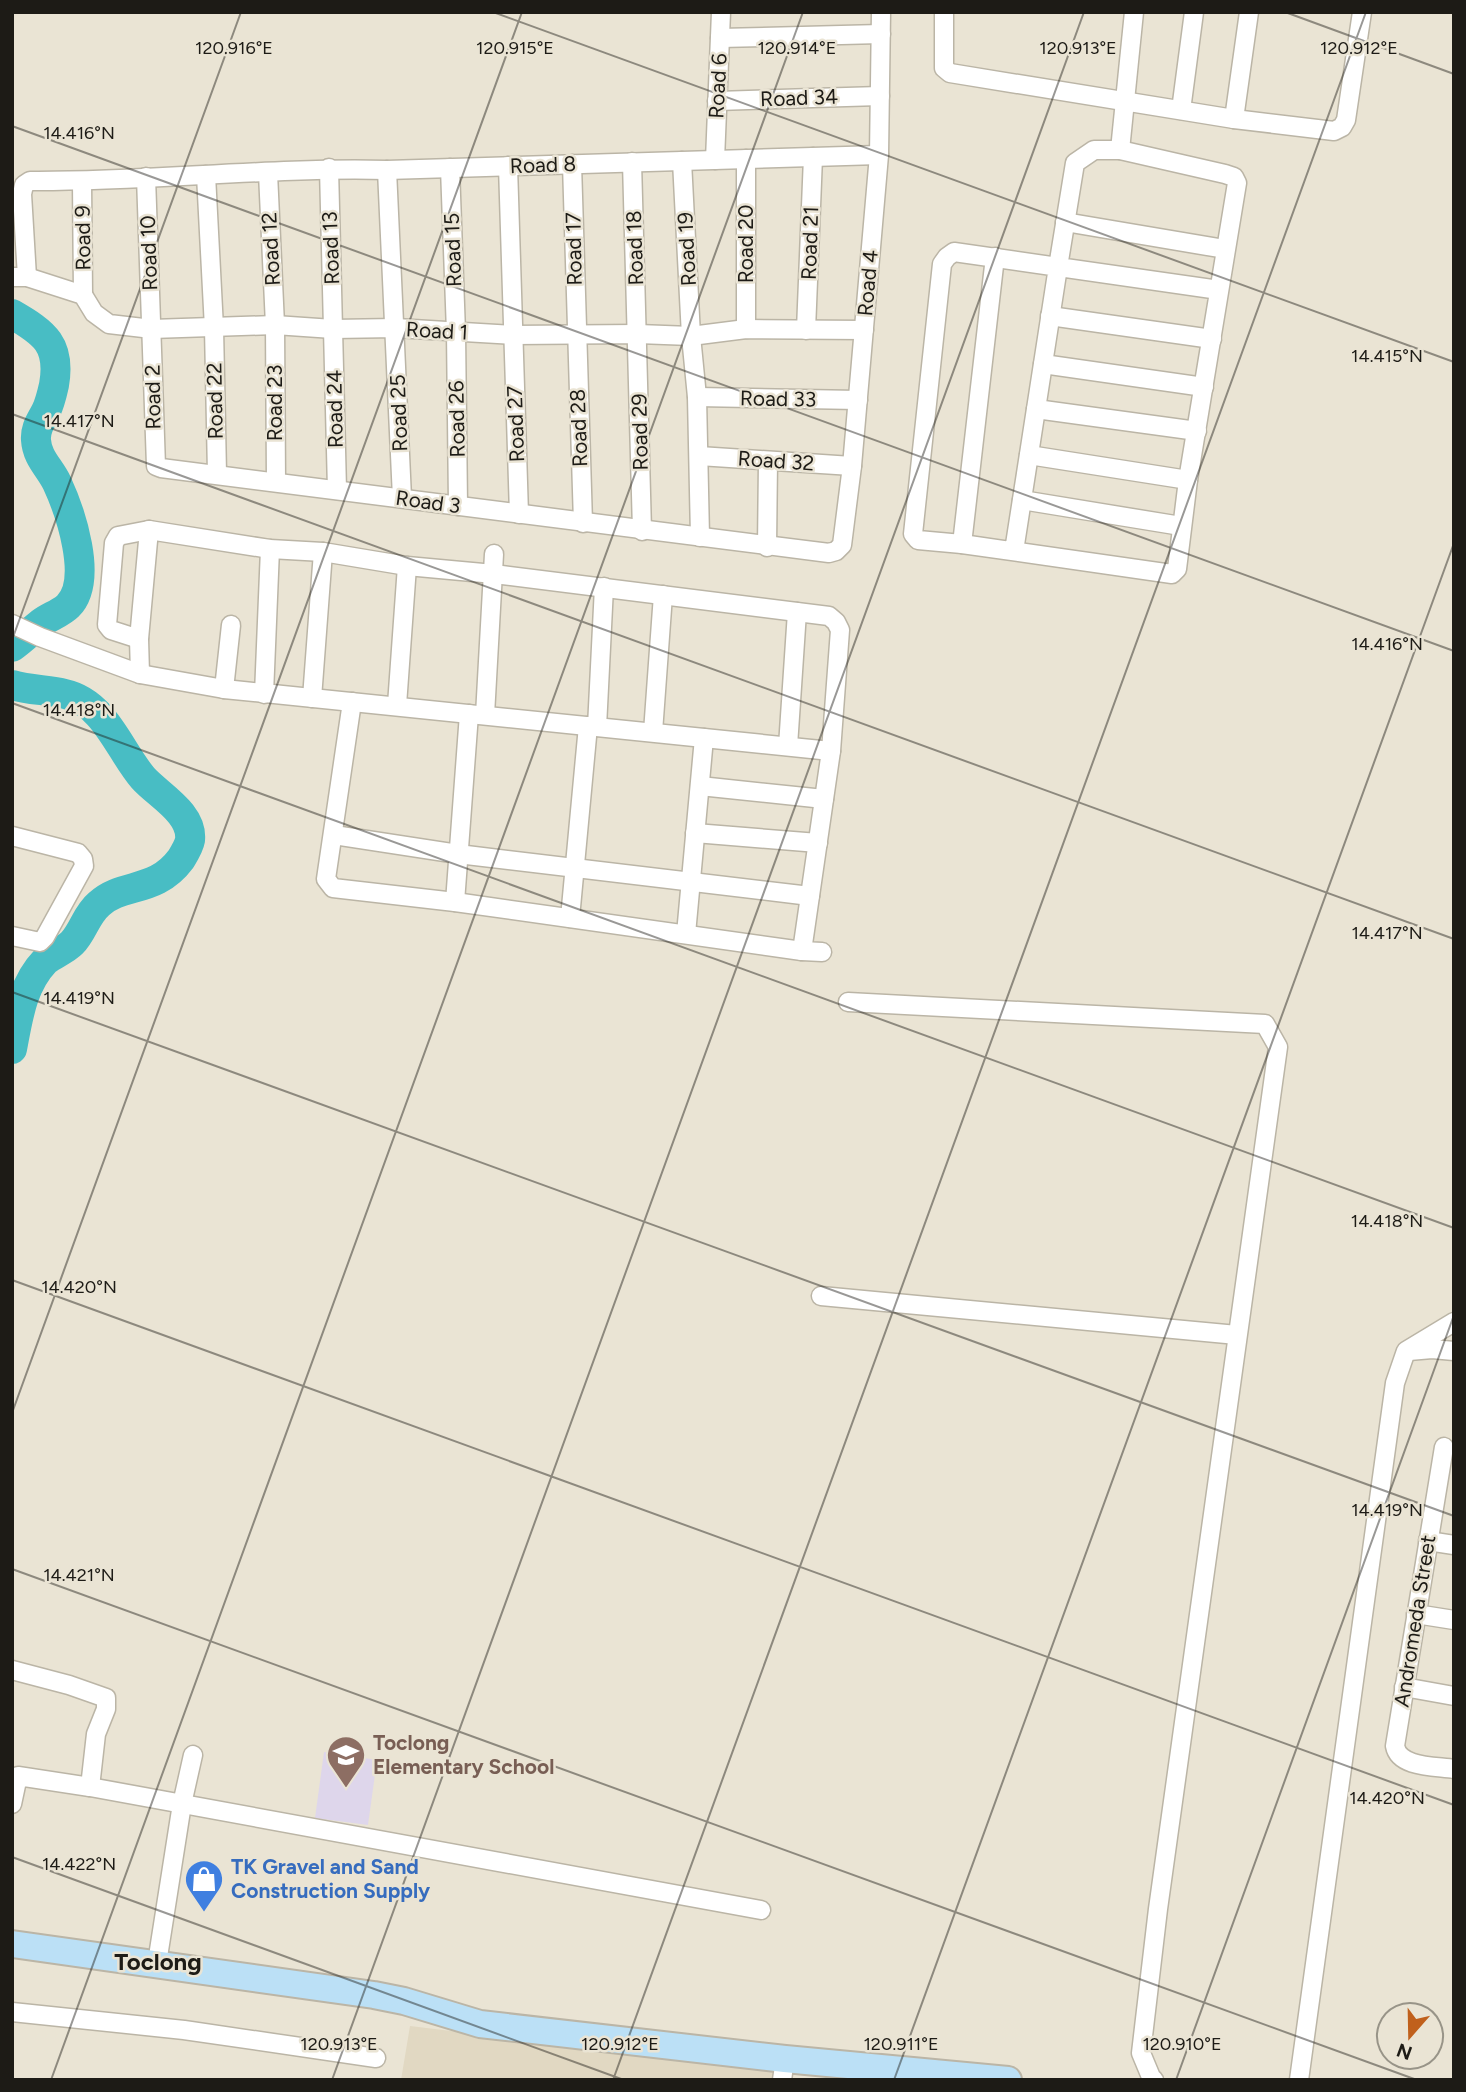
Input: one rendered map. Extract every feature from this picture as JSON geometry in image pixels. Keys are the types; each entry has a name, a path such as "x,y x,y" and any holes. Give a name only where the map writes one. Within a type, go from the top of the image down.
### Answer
{"street":[{"name":"Road 6","path":"715,160 721,12"},
{"name":"Road 4","path":"836,551 842,545 852,466 879,155 881,12"},
{"path":"944,12 944,68 950,73 1234,119 1334,131 1342,127 1346,120 1361,12"},
{"path":"1120,150 1134,12"},
{"path":"1181,110 1194,12"},
{"path":"1234,119 1249,12"},
{"path":"720,38 881,34"},
{"name":"Road 34","path":"717,101 880,96"},
{"path":"1014,551 1028,455 1036,409 1050,316 1058,267 1065,222 1076,163 1094,150 1120,150 1234,177 1237,183 1188,480 1177,569 1172,574 918,540 913,534 942,264 947,257 954,252 996,257 1058,267 1219,290"},
{"name":"Road 8","path":"20,277 22,194 24,185 30,181 82,182 329,168 387,170 879,155"},
{"name":"Road 21","path":"806,330 813,157"},
{"name":"Road 20","path":"746,159 746,329"},
{"name":"Road 19","path":"682,161 691,336"},
{"name":"Road 18","path":"632,162 638,334"},
{"name":"Road 17","path":"572,164 576,334"},
{"name":"Road 27","path":"508,166 519,514"},
{"name":"Road 13","path":"329,168 333,328"},
{"name":"Road 15","path":"450,168 456,332"},
{"name":"Road 25","path":"387,170 402,498"},
{"name":"Road 12","path":"268,173 275,325"},
{"path":"206,175 214,328"},
{"name":"Road 10","path":"146,177 152,329"},
{"name":"Road 9","path":"82,182 83,295"},
{"path":"1065,222 1225,249"},
{"path":"962,544 996,257"},
{"path":"20,277 83,295"},
{"name":"Road 1","path":"83,295 94,313 109,324 152,329 275,325 513,335 691,336 746,329 864,331"},
{"path":"1050,316 1212,339"},
{"name":"Road 23","path":"275,325 276,482"},
{"name":"Road 22","path":"214,328 217,474"},
{"name":"Road 24","path":"333,328 337,489"},
{"name":"Road 2","path":"152,329 156,466"},
{"name":"Road 26","path":"456,332 458,506"},
{"name":"Road 28","path":"576,334 583,523"},
{"name":"Road 29","path":"638,334 642,531"},
{"path":"691,336 697,397 700,537"},
{"path":"1043,364 1204,387"},
{"name":"Road 33","path":"697,397 858,400"},
{"path":"1036,409 1198,431"},
{"path":"1028,455 1188,480"},
{"name":"Road 32","path":"699,456 852,466"},
{"path":"767,547 768,461"},
{"name":"Road 3","path":"156,466 767,547 829,553 836,551"},
{"path":"1022,500 1181,526"},
{"path":"140,674 139,639 149,530"},
{"path":"139,639 111,630 107,625 114,542 118,536 149,530 270,549 323,552 407,566 494,573 829,616 840,630 831,751 802,951"},
{"path":"264,694 270,549"},
{"path":"312,698 323,552"},
{"path":"455,902 458,854 477,715 494,554"},
{"path":"397,705 407,566"},
{"path":"570,918 592,726 604,587"},
{"path":"653,732 663,595"},
{"path":"788,746 797,612"},
{"path":"12,624 140,674 224,689 831,751"},
{"path":"224,689 231,625"},
{"path":"352,702 326,879 333,888 822,952"},
{"path":"686,934 704,738"},
{"path":"700,786 824,799"},
{"path":"695,833 818,843"},
{"path":"334,835 575,869 810,896"},
{"path":"12,836 78,853 84,866 40,942 12,936"},
{"path":"848,1002 1265,1024 1278,1046 1203,1598 1180,1744 1141,2053 1154,2080"},
{"path":"821,1296 1237,1335"},
{"path":"1299,2080 1395,1383 1406,1351 1454,1322"},
{"path":"1406,1351 1454,1351"},
{"name":"Andromeda Street","path":"1444,1447 1447,1472 1428,1541 1395,1746 1396,1753 1404,1760 1454,1769"},
{"path":"1428,1541 1454,1545"},
{"path":"1416,1614 1454,1620"},
{"path":"12,1671 69,1685 106,1698 106,1709 96,1734 90,1787"},
{"path":"1404,1687 1454,1696"},
{"path":"157,1963 182,1804 193,1755"},
{"path":"12,1804 15,1775 761,1910"},
{"path":"12,1944 390,1998 480,2024 784,2069 1008,2080"},
{"path":"12,2012 184,2031 376,2058"}],"shaded area":[{"name":"Toclong Elementary School","path":"324,1752 377,1760 368,1825 315,1818"},
{"path":"410,2026 773,2070 772,2080 401,2080"}],"waterway":[{"path":"12,314 42,334 55,360 54,385 49,405 37,428 36,440 41,458 57,483 68,510 79,563 76,594 68,606 41,623 12,647"},
{"path":"12,685 65,694 91,707 110,729 143,778 173,805 186,821 190,840 181,859 171,870 150,883 108,897 95,908 72,943 45,961 37,970 26,991 12,1049"}],"place":[{"name":"Toclong Elementary School","path":"346,1789"},
{"name":"TK Gravel and Sand Construction Supply","path":"204,1913"}],"district":[{"name":"Toclong","path":"158,1962"}]}
